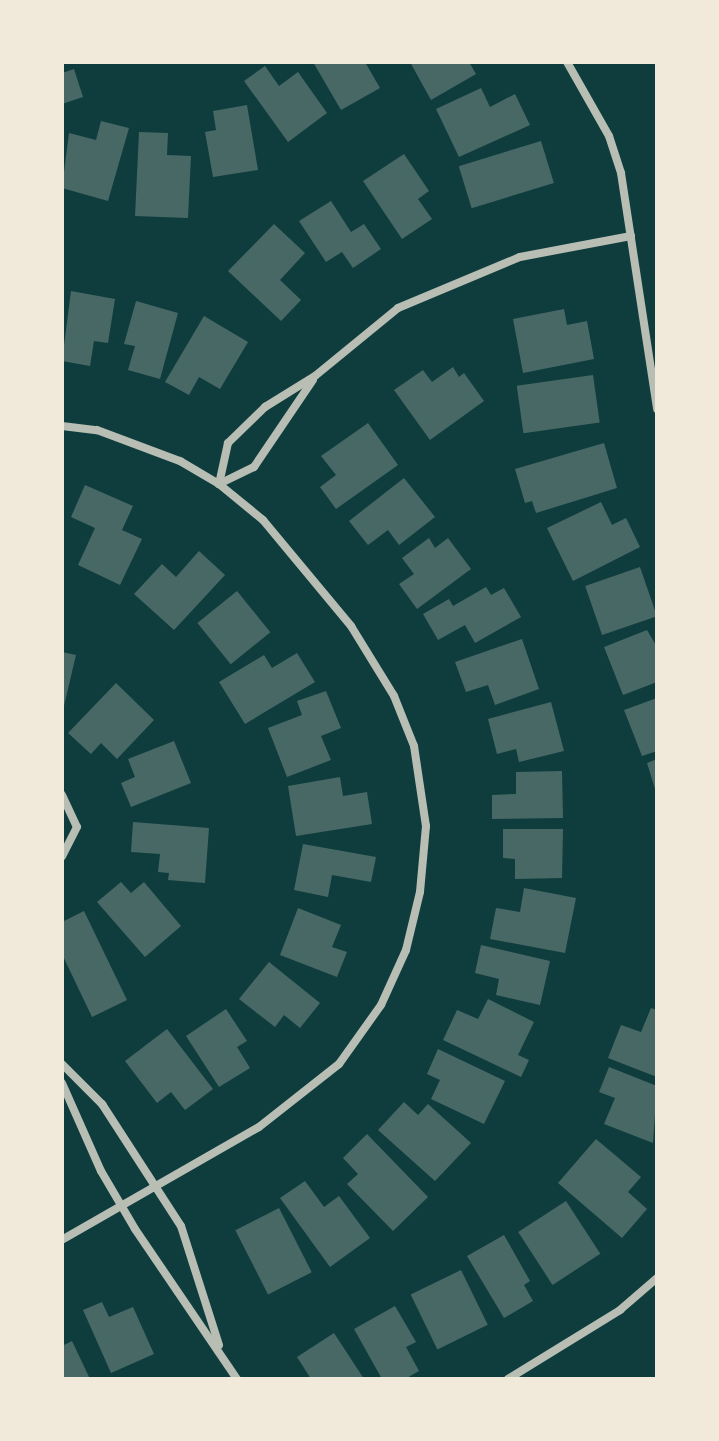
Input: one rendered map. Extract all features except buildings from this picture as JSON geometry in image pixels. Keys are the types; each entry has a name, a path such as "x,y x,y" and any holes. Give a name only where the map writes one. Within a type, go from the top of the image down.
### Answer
{"street":[{"path":"567,62 616,156 657,409"},
{"path":"219,484 228,443 265,407 315,376 371,325 451,282 520,257 631,236"},
{"path":"219,484 254,467 315,376"},
{"path":"62,426 97,430 154,450 219,484 263,520 338,609 394,696 421,777 425,863 415,919 395,978 339,1064 286,1110 62,1240"},
{"path":"62,795 77,827 62,856"},
{"path":"62,1064 102,1104 157,1186 184,1234 220,1349"},
{"path":"62,1083 121,1206 182,1305 220,1349 237,1379"},
{"path":"508,1379 620,1310 657,1278"}]}
